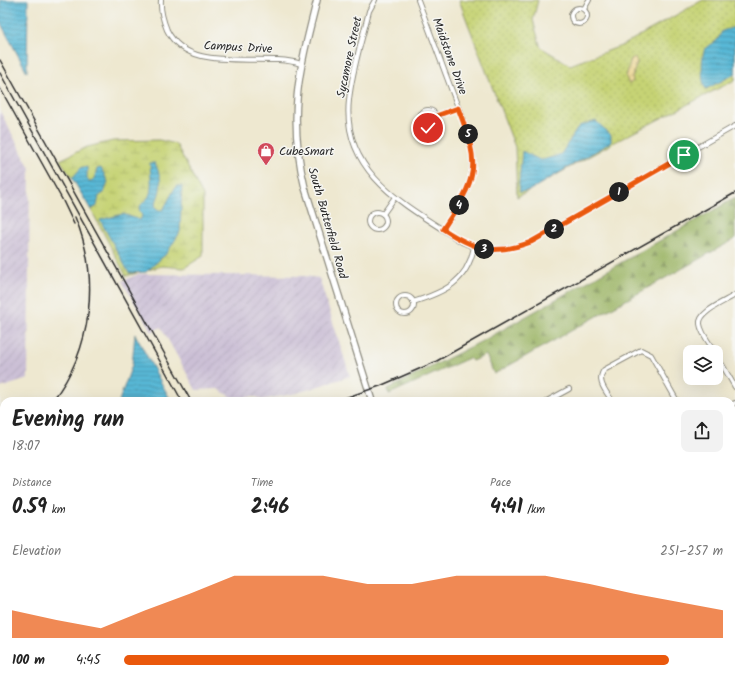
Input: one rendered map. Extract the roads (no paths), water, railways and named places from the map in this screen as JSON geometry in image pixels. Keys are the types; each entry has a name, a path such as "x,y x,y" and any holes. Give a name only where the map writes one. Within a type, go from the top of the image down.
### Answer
{"main road":[{"name":"South Butterfield Road","path":"317,0 301,64 296,96 296,146 302,175 371,397"}],"street":[{"name":"Campus Drive","path":"161,0 160,10 169,34 181,46 195,54 214,58 286,60 301,64"},
{"name":"Sycamore Street","path":"375,0 369,11 351,89 349,121 353,142 364,166 378,183 443,229 474,247 486,250 507,250 531,242 735,126"},
{"name":"Maidstone Drive","path":"418,0 472,144 473,168 467,191 443,229"},
{"path":"584,9 589,0"},
{"path":"578,8 584,9 587,13 586,21 579,24 574,22 571,18 573,11 578,8"},
{"path":"436,116 458,108"},
{"path":"426,110 432,110 436,116 435,124 430,127 422,126 419,121 421,113 426,110"},
{"path":"383,214 396,196"},
{"path":"376,212 383,214 386,220 385,226 380,230 371,228 368,223 371,215 376,212"},
{"path":"414,302 439,294 457,281 469,263 474,247"},
{"path":"404,296 410,297 414,302 413,309 408,313 400,312 397,307 398,301 404,296"},
{"path":"711,345 700,325 703,314 735,296"},
{"path":"610,397 601,383 601,376 604,370 641,350 650,354 675,397"},
{"path":"723,367 735,387"},
{"path":"554,397 569,389"}],"water":[{"path":"0,0 28,0 27,72 0,22"},
{"path":"735,27 735,74 706,89 703,82 702,70 705,49 716,41 722,31"},
{"path":"596,121 611,135 611,142 530,190 520,192 519,183 522,151 540,160 560,155 579,126"},
{"path":"150,163 155,163 161,184 155,205 157,210 163,210 176,186 182,186 180,232 167,253 146,272 129,273 100,220 123,214 140,220 142,216 139,209 149,196 150,192"},
{"path":"82,167 87,167 87,178 90,182 94,179 97,169 101,168 108,182 104,193 99,196 97,206 91,210 72,178"},
{"path":"135,334 169,397 120,397 132,365"}],"railway":[{"path":"0,60 189,397"},
{"path":"0,73 180,397"},
{"path":"0,88 63,201 74,224"},
{"path":"348,397 380,386 435,362 735,193"},
{"path":"55,397 66,381 76,359 84,336 88,312 90,288 88,263 83,240 75,217"}],"place":[{"name":"CubeSmart","path":"266,166"}]}
